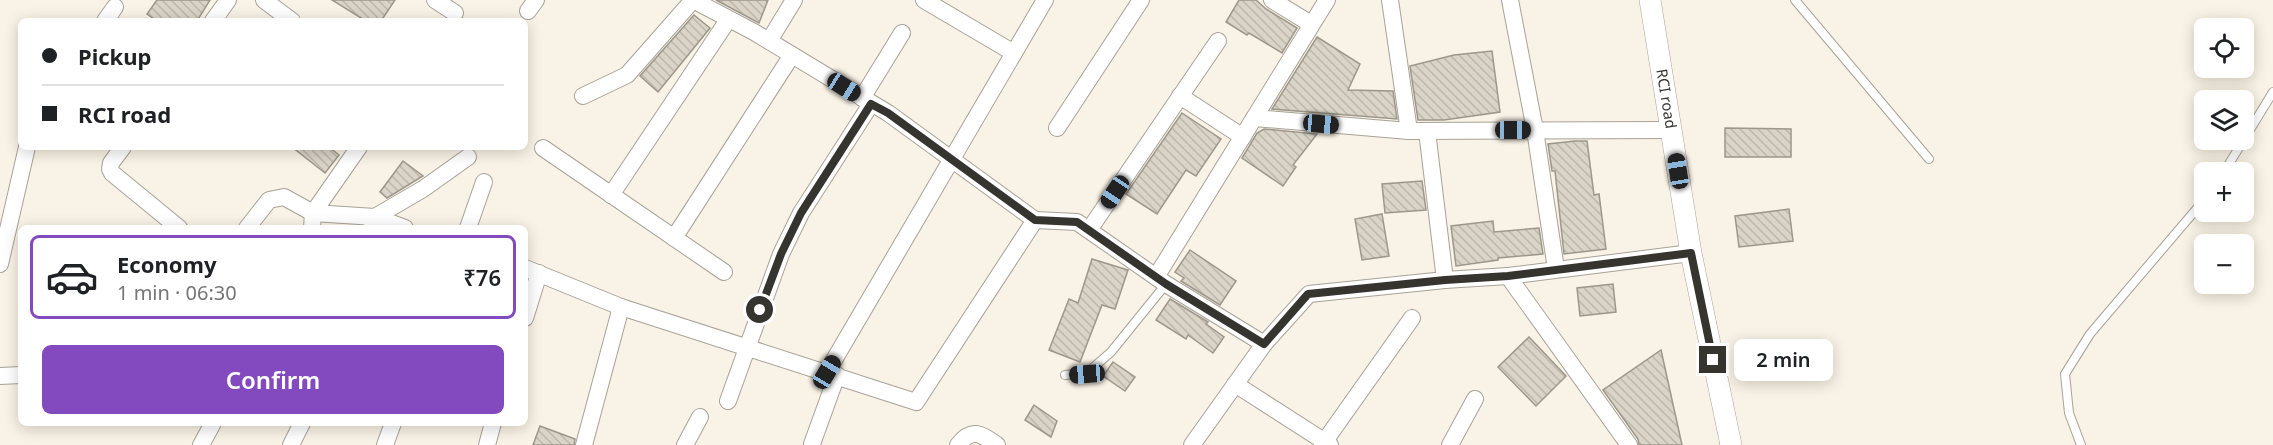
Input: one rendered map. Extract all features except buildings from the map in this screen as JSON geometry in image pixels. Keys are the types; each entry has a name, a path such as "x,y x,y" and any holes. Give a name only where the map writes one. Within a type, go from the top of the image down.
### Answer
{"street":[{"path":"215,18 228,0"},
{"path":"264,0 288,18"},
{"path":"435,0 455,13"},
{"path":"583,96 627,75 693,0 769,41 888,113 1035,220 1077,222 1161,280 1264,344"},
{"path":"769,41 794,0"},
{"path":"924,0 1014,54"},
{"path":"812,444 832,374 1045,0"},
{"path":"1057,128 1141,0"},
{"path":"1272,0 1311,24"},
{"path":"1161,280 1254,118 1327,0"},
{"path":"1390,0 1409,131"},
{"path":"1510,0 1535,130 1556,269"},
{"name":"RCI road","path":"1650,0 1691,253 1731,445"},
{"path":"107,18 115,7"},
{"path":"611,195 728,20"},
{"path":"728,401 781,254 801,213 866,101 902,33"},
{"path":"1089,230 1218,41"},
{"path":"674,238 792,55"},
{"path":"1180,96 1243,137"},
{"path":"1254,118 1409,131 1671,130"},
{"path":"1427,131 1445,280"},
{"path":"543,148 724,272"},
{"path":"0,264 26,150"},
{"path":"121,150 111,163 112,173 174,225"},
{"path":"312,221 357,150"},
{"path":"249,225 269,200 284,197 312,221 373,223 468,157"},
{"path":"469,225 484,182"},
{"path":"528,298 532,271 621,307 916,402 1035,220"},
{"path":"1192,445 1264,344 1308,294 1508,276 1691,253"},
{"path":"1508,276 1629,445"},
{"path":"584,445 621,307"},
{"path":"1235,384 1325,444 1412,318"},
{"path":"0,376 18,375"},
{"path":"1450,445 1475,399"},
{"path":"685,445 700,417"},
{"path":"201,445 211,426"},
{"path":"291,445 300,426"},
{"path":"385,445 390,426"},
{"path":"487,445 492,426"},
{"path":"958,445 964,437 973,433 984,436 998,445"}],"lane":[{"path":"1795,0 1929,159"},
{"path":"2230,162 2273,93"},
{"path":"2081,445 2069,413 2065,374 2090,334 2194,212"},
{"path":"1065,375 1087,374 1111,352 1161,280"}],"route":[{"path":"760,310 781,254 801,213 871,104 888,113 1035,220 1077,222 1166,284 1264,344 1308,294 1508,276 1691,253 1713,360"}]}
